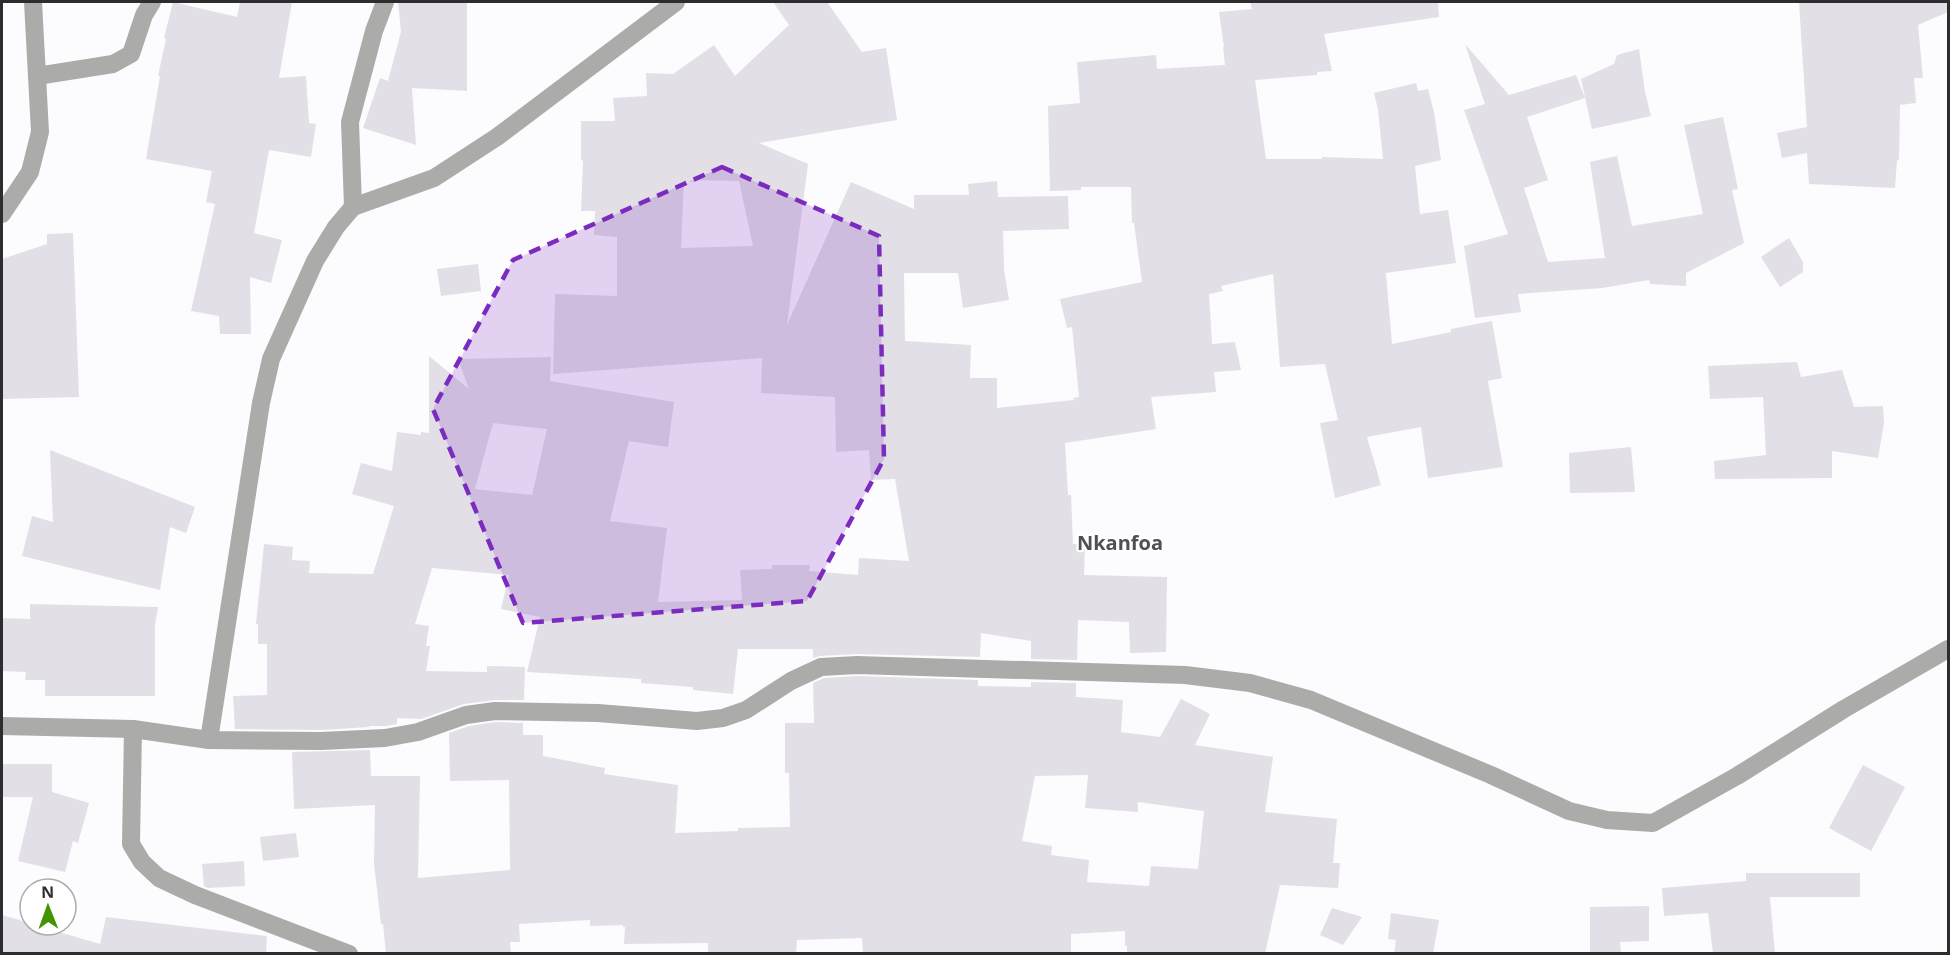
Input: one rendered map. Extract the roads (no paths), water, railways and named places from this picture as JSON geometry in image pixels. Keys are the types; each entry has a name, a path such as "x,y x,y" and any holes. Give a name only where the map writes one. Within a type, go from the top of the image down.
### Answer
{"street":[{"path":"2,214 30,172 40,132 33,2"},
{"path":"37,76 113,64 131,54 144,15 152,2"},
{"path":"353,207 350,122 374,31 385,2"},
{"path":"209,740 261,403 271,359 315,261 336,227 353,207 434,178 498,137 676,2"},
{"path":"2,726 133,729 209,740 321,741 385,738 418,732 466,715 495,711 598,713 697,721 723,718 746,710 791,681 821,668 857,665 1185,675 1250,683 1311,700 1491,775 1569,811 1608,820 1653,823 1737,776 1844,709 1948,649"},
{"path":"133,729 131,844 142,862 159,878 195,896 349,954"}],"district":[{"name":"Nkanfoa","path":"1120,543"}]}
